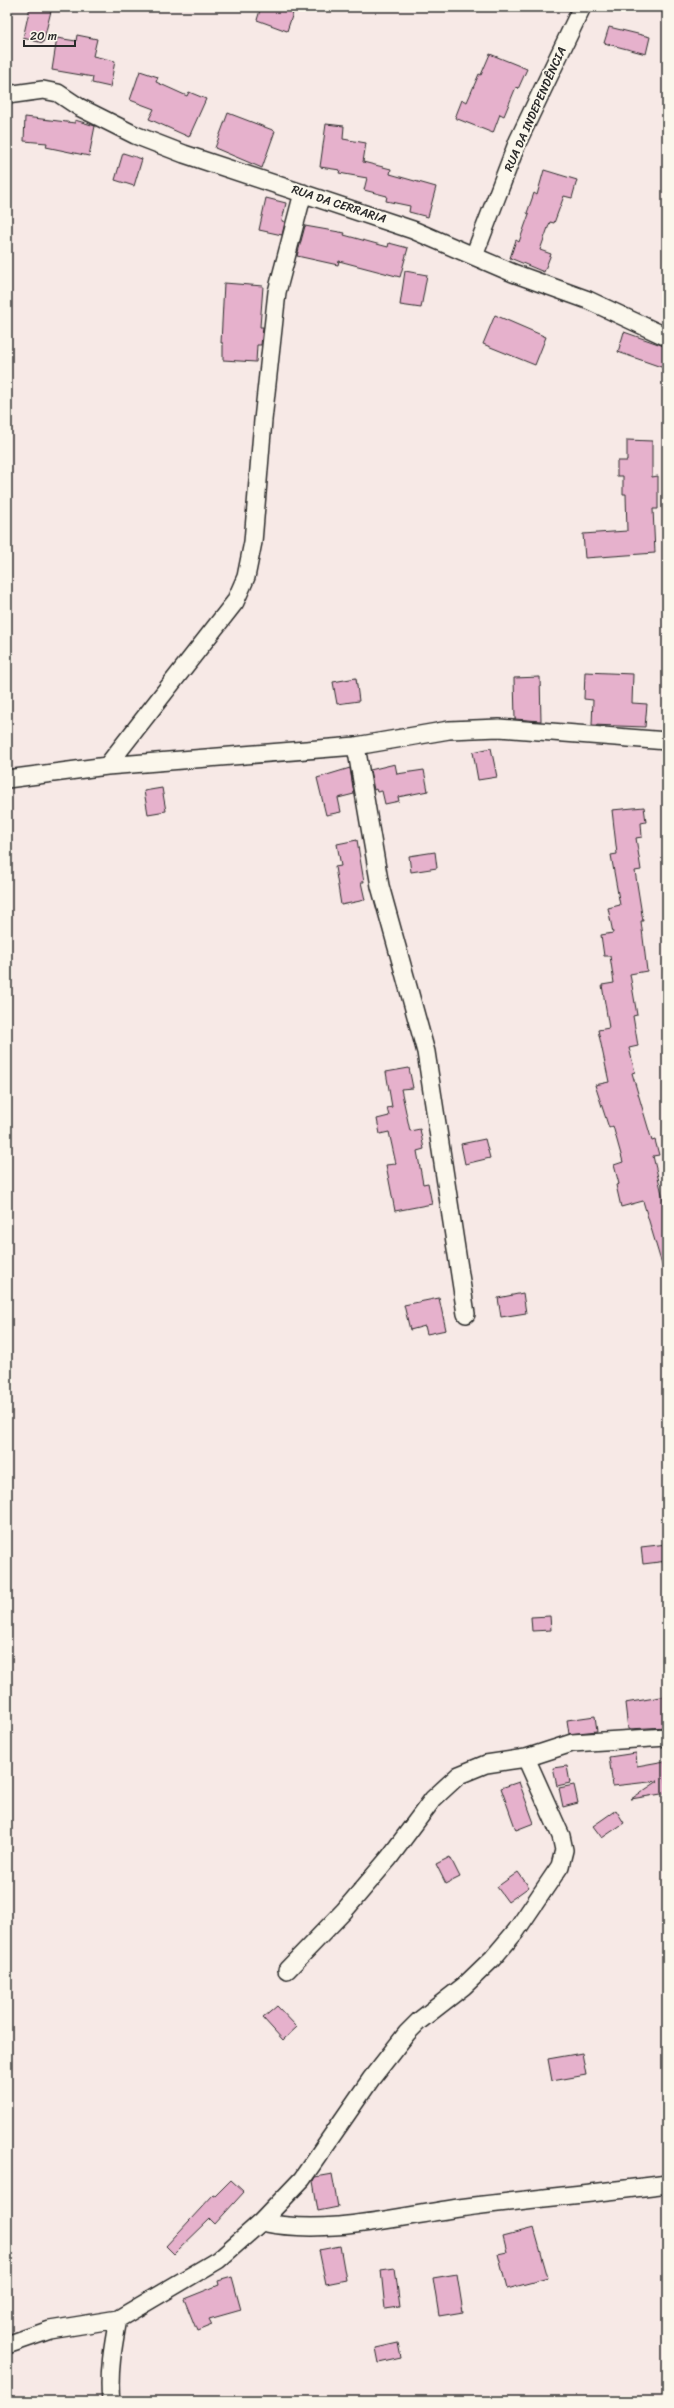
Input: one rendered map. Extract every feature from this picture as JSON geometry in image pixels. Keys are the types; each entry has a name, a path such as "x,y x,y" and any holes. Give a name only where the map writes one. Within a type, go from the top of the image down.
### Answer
{"street":[{"name":"RUA DA INDEPENDÊNCIA","path":"474,256 518,141 582,7"},
{"name":"RUA DA CERRARIA","path":"7,95 43,90 58,93 79,106 135,135 184,154 413,230 513,273 588,300 667,338"},
{"path":"108,766 235,602 246,577 253,542 263,420 277,292 303,193"},
{"path":"7,779 108,766 356,746 449,730 499,728 667,741"},
{"path":"356,746 380,886 426,1052 466,1314"},
{"path":"287,1970 349,1906 445,1786 470,1769 486,1764 526,1758 572,1743 667,1737"},
{"path":"7,2345 50,2330 118,2319 218,2260 261,2222 302,2178 371,2079 407,2033 419,2021 464,1986 493,1958 516,1931 560,1866 564,1850 561,1836 526,1758"},
{"path":"261,2222 289,2227 331,2226 502,2203 667,2184"},
{"path":"111,2401 110,2385 112,2356 118,2319"}],"building":[{"path":"30,7 51,11 43,43 23,38"},
{"path":"261,7 295,7 287,31 257,20"},
{"path":"609,27 650,37 646,54 604,43"},
{"path":"77,35 97,39 93,56 115,61 110,87 92,83 93,77 52,70 57,38 76,41"},
{"path":"490,54 527,69 518,89 516,87 504,116 500,114 493,133 455,118 462,100 467,102 479,74 481,75"},
{"path":"140,71 158,77 156,82 187,96 189,92 206,99 189,137 149,119 154,109 130,100"},
{"path":"228,113 275,131 262,168 215,148"},
{"path":"25,117 75,123 75,120 95,126 89,156 46,147 47,143 24,141"},
{"path":"326,124 344,126 343,139 366,143 363,162 391,169 390,174 436,187 428,217 409,212 410,206 386,201 387,196 364,190 367,178 339,173 340,170 320,167"},
{"path":"123,153 142,159 134,186 115,180"},
{"path":"544,170 577,180 572,198 564,196 554,223 550,222 540,250 551,254 544,272 510,258 516,240 519,242 529,214 527,213 534,193 537,195"},
{"path":"266,198 286,203 282,221 285,222 282,235 259,230"},
{"path":"305,226 345,233 344,235 388,247 389,243 408,248 400,277 339,261 338,265 297,256"},
{"path":"405,271 427,275 421,308 400,305"},
{"path":"224,283 263,286 260,327 263,327 261,345 257,345 256,362 223,360 223,343 221,343"},
{"path":"495,315 546,337 535,365 483,344"},
{"path":"624,332 667,347 667,369 618,352"},
{"path":"627,440 652,441 652,477 658,476 658,509 653,509 655,553 585,558 583,534 627,531 626,494 623,494 623,476 617,476 617,461 627,461"},
{"path":"585,672 633,674 632,703 647,704 645,727 592,725 593,700 584,699"},
{"path":"540,677 541,721 515,719 514,678"},
{"path":"356,678 359,701 337,704 333,682"},
{"path":"491,748 497,777 478,780 473,752"},
{"path":"395,764 397,774 424,770 428,791 398,797 399,801 385,804 382,791 377,792 376,789 374,790 370,770"},
{"path":"350,768 354,794 338,798 341,812 326,815 317,778"},
{"path":"162,788 166,811 148,814 144,791"},
{"path":"644,807 646,822 641,823 642,837 636,838 641,870 635,871 643,921 641,921 647,971 630,974 637,1015 633,1016 638,1046 629,1048 635,1072 632,1073 652,1141 655,1140 659,1155 653,1156 667,1215 667,1267 663,1268 643,1201 621,1207 616,1185 619,1184 614,1165 623,1162 613,1126 609,1128 595,1085 609,1082 598,1030 609,1028 602,985 614,983 610,956 604,956 601,935 613,933 608,908 620,905 611,855 617,854 612,810"},
{"path":"357,840 364,882 361,882 365,900 341,905 335,867 341,866 337,844"},
{"path":"435,852 437,868 411,872 409,856"},
{"path":"409,1068 413,1088 401,1089 410,1131 420,1129 424,1149 417,1151 423,1184 428,1183 432,1204 395,1211 386,1165 396,1164 389,1132 380,1134 377,1119 389,1116 387,1108 392,1107 386,1072"},
{"path":"485,1139 490,1158 465,1164 461,1144"},
{"path":"523,1293 526,1313 501,1317 498,1298"},
{"path":"439,1298 446,1330 427,1334 425,1326 410,1330 404,1305"},
{"path":"667,1544 667,1561 643,1564 641,1547"},
{"path":"550,1616 551,1630 532,1631 531,1617"},
{"path":"667,1696 667,1727 628,1729 625,1703"},
{"path":"595,1716 597,1731 569,1734 567,1720"},
{"path":"636,1753 637,1766 665,1761 667,1793 631,1799 658,1781 613,1786 609,1757"},
{"path":"567,1766 570,1783 557,1786 553,1768"},
{"path":"519,1782 534,1823 516,1830 501,1788"},
{"path":"574,1785 578,1803 563,1807 559,1788"},
{"path":"616,1810 624,1823 602,1838 593,1826"},
{"path":"450,1857 460,1877 446,1884 436,1864"},
{"path":"518,1872 529,1887 508,1902 497,1887"},
{"path":"277,2006 297,2027 283,2040 263,2018"},
{"path":"582,2053 586,2075 552,2081 548,2059"},
{"path":"332,2174 338,2207 318,2211 313,2181 315,2177"},
{"path":"231,2180 244,2192 215,2224 210,2219 174,2254 166,2246 213,2195 215,2196"},
{"path":"534,2228 548,2278 507,2289 498,2254 507,2252 503,2236"},
{"path":"340,2246 346,2280 326,2284 319,2250"},
{"path":"395,2268 400,2307 385,2309 381,2270"},
{"path":"457,2274 463,2312 439,2316 433,2278"},
{"path":"232,2277 241,2310 209,2319 212,2325 197,2331 184,2299 219,2285 218,2281"},
{"path":"398,2343 401,2358 379,2363 376,2348"}]}
